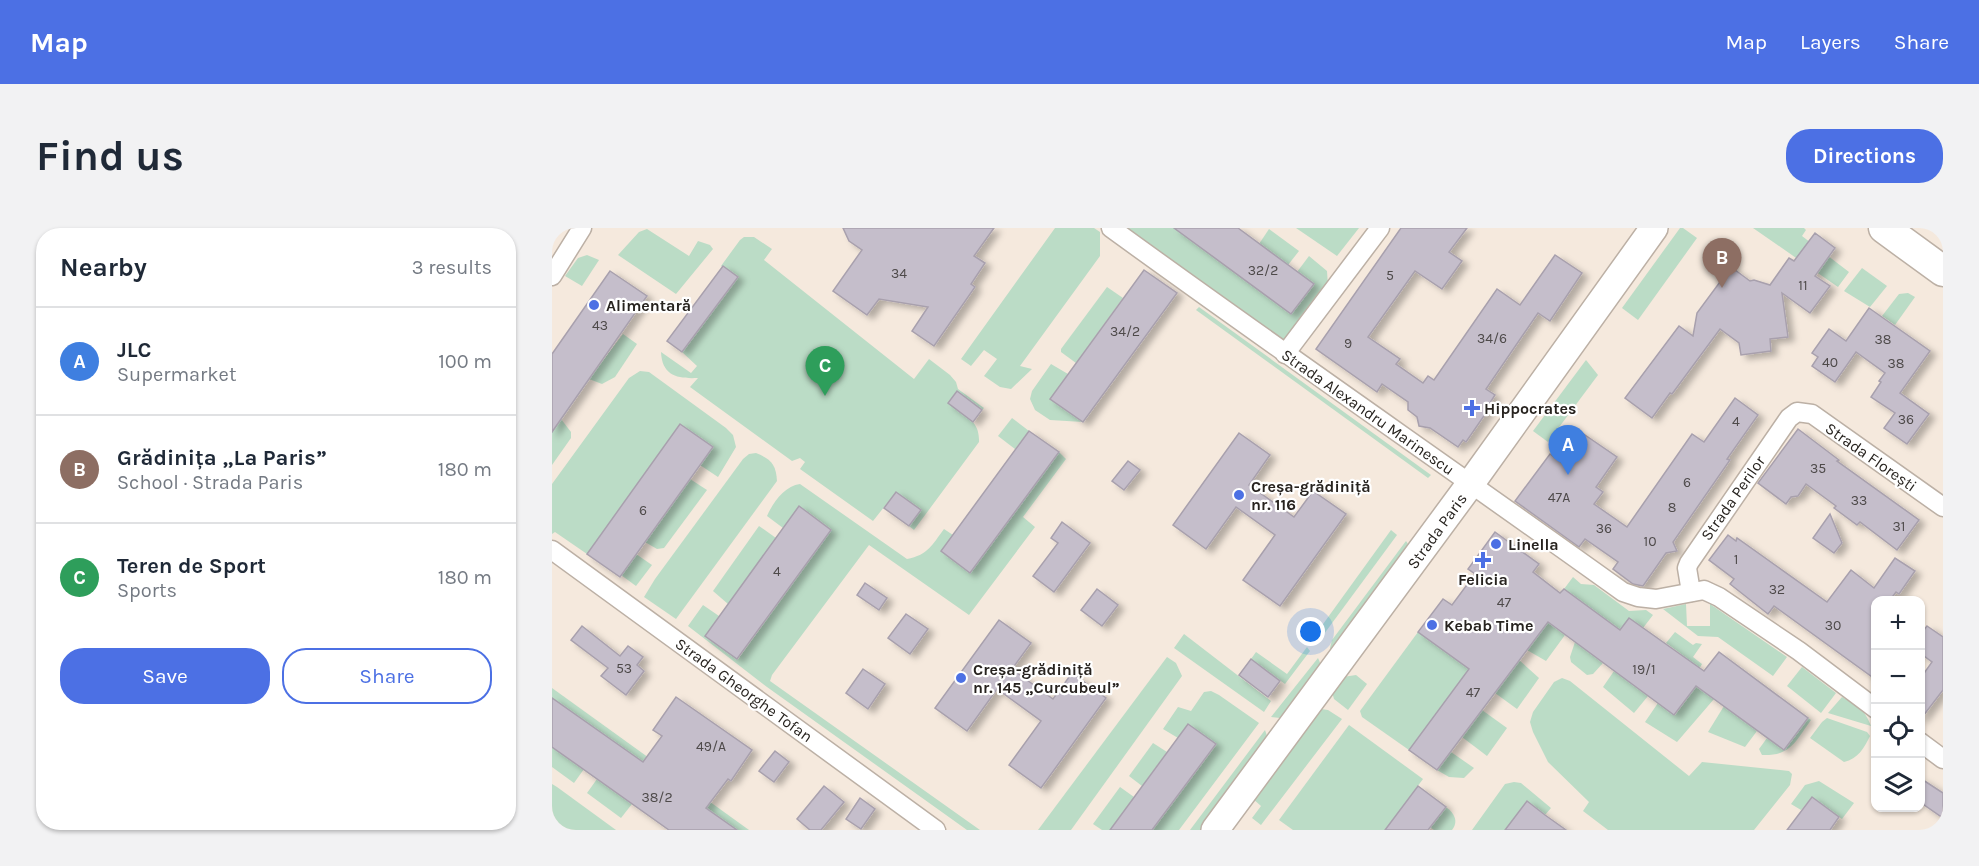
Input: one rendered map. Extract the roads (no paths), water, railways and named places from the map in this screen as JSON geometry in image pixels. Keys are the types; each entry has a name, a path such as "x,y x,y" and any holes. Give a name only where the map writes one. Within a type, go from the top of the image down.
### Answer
{"main road":[{"path":"1884,228 1943,271"}],"street":[{"path":"552,276 582,228"},
{"name":"Strada Alexandru Marinescu","path":"1111,228 1285,354 1623,592 1656,599 1704,590 1719,597 1799,651 1871,706"},
{"path":"1285,354 1380,228"},
{"name":"Strada Paris","path":"1215,830 1471,483 1654,228"},
{"name":"Strada Florești","path":"1797,412 1812,414 1943,507"},
{"name":"Strada Perilor","path":"1691,592 1687,568 1689,563 1788,418 1797,412"},
{"name":"Strada Gheorghe Tofan","path":"552,550 936,830"},
{"path":"1925,746 1943,759"}],"place":[{"name":"Grădinița „La Paris”","path":"1722,288"},
{"name":"Alimentară","path":"594,305"},
{"name":"Teren de Sport","path":"825,396"},
{"name":"Hippocrates","path":"1472,408"},
{"name":"JLC","path":"1568,475"},
{"name":"Creșa-grădiniță nr. 116","path":"1239,495"},
{"name":"Linella","path":"1496,544"},
{"name":"Felicia","path":"1483,560"},
{"name":"Kebab Time","path":"1432,625"},
{"name":"Creșa-grădiniță nr. 145 „Curcubeul”","path":"961,678"}]}
